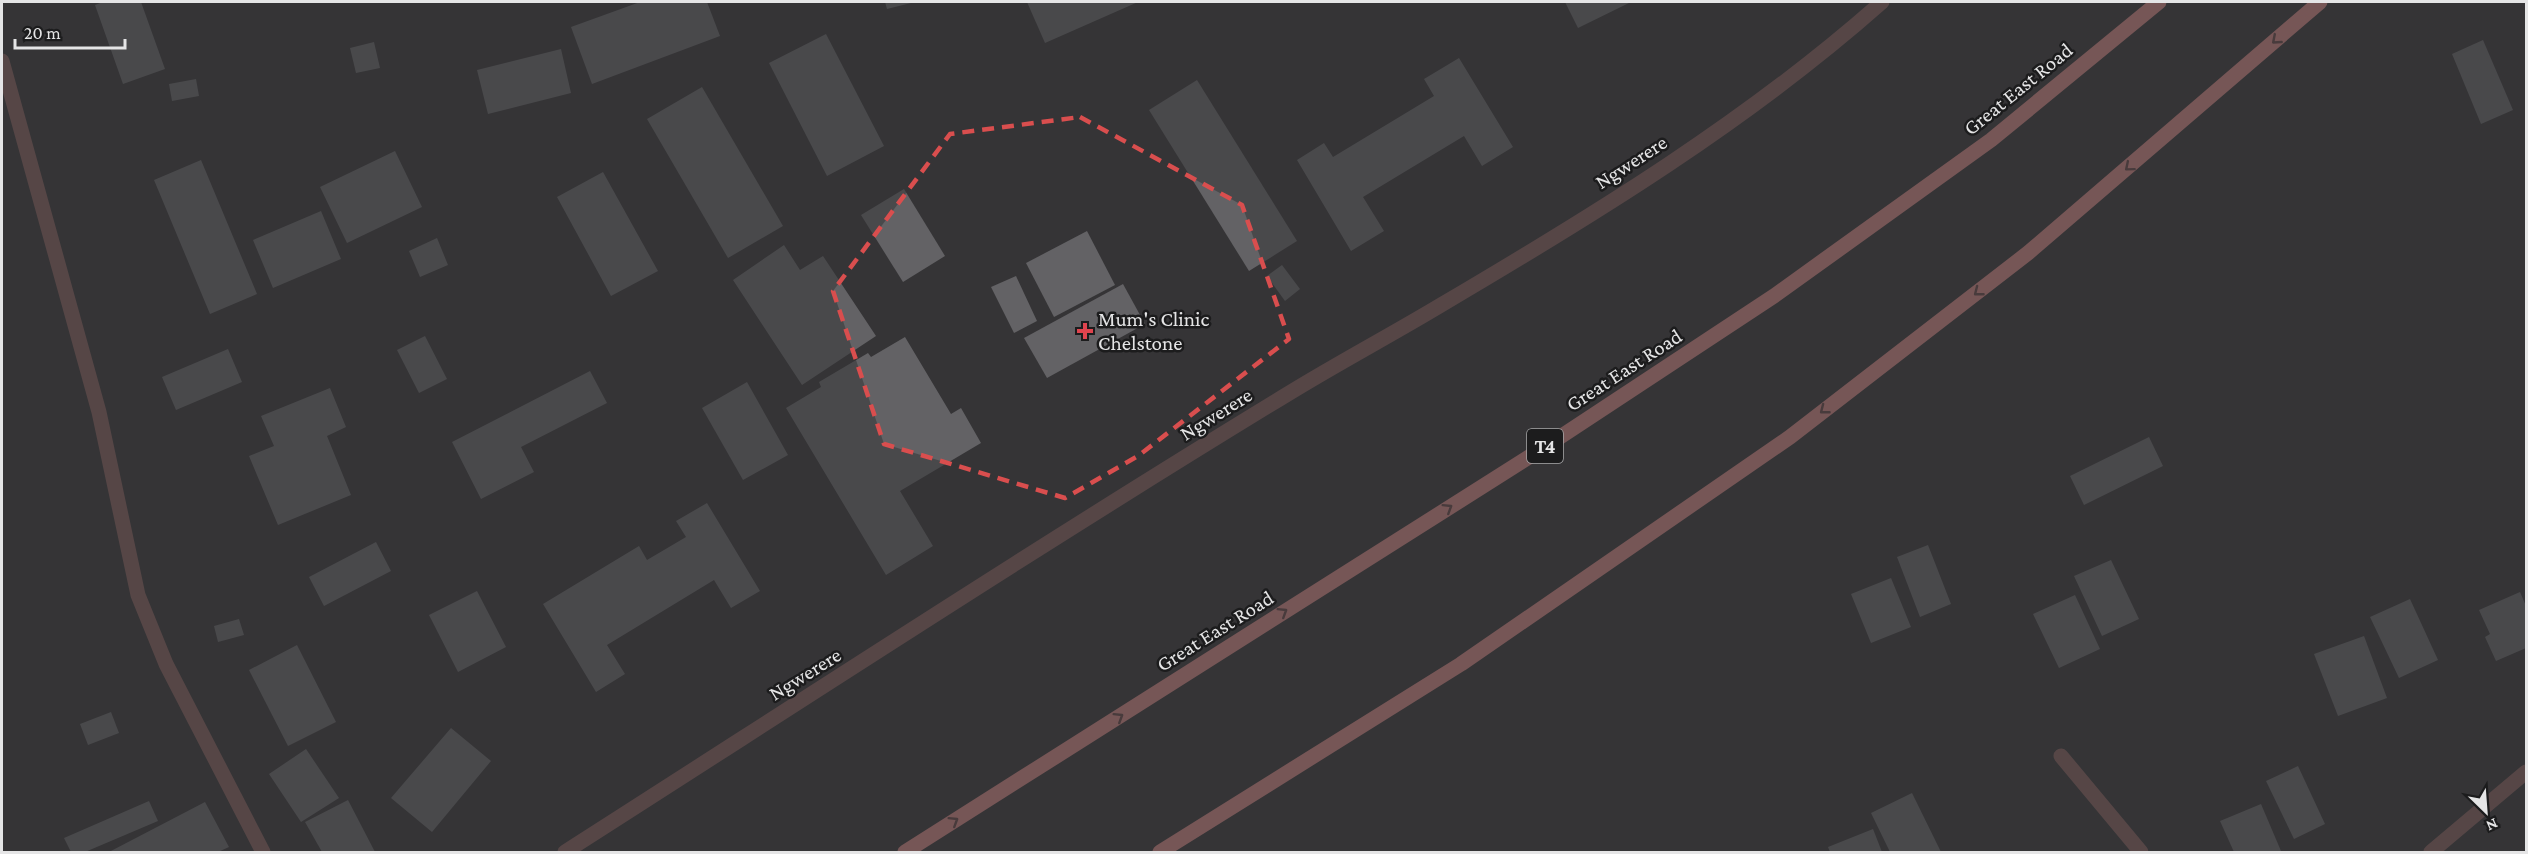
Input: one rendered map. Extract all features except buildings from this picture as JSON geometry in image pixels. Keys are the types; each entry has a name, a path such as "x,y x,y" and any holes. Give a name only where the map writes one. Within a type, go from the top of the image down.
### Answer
{"main road":[{"name":"Great East Road","path":"904,852 1538,451 1774,296 1991,140 2159,2"},
{"path":"1160,852 1461,664 1790,437 2028,253 2320,2"}],"street":[{"name":"Ngwerere","path":"565,852 1294,390 1440,306 1623,193 1809,63 1882,2"},
{"path":"2,61 99,412 138,596 166,664 263,852"},
{"path":"2061,756 2141,852"},
{"path":"2431,852 2526,772"}],"highlighted area":[{"path":"1080,117 1242,205 1289,339 1138,456 1065,498 884,444 833,291 950,134"}],"place":[{"name":"Mum's Clinic Chelstone","path":"1085,331"}]}
